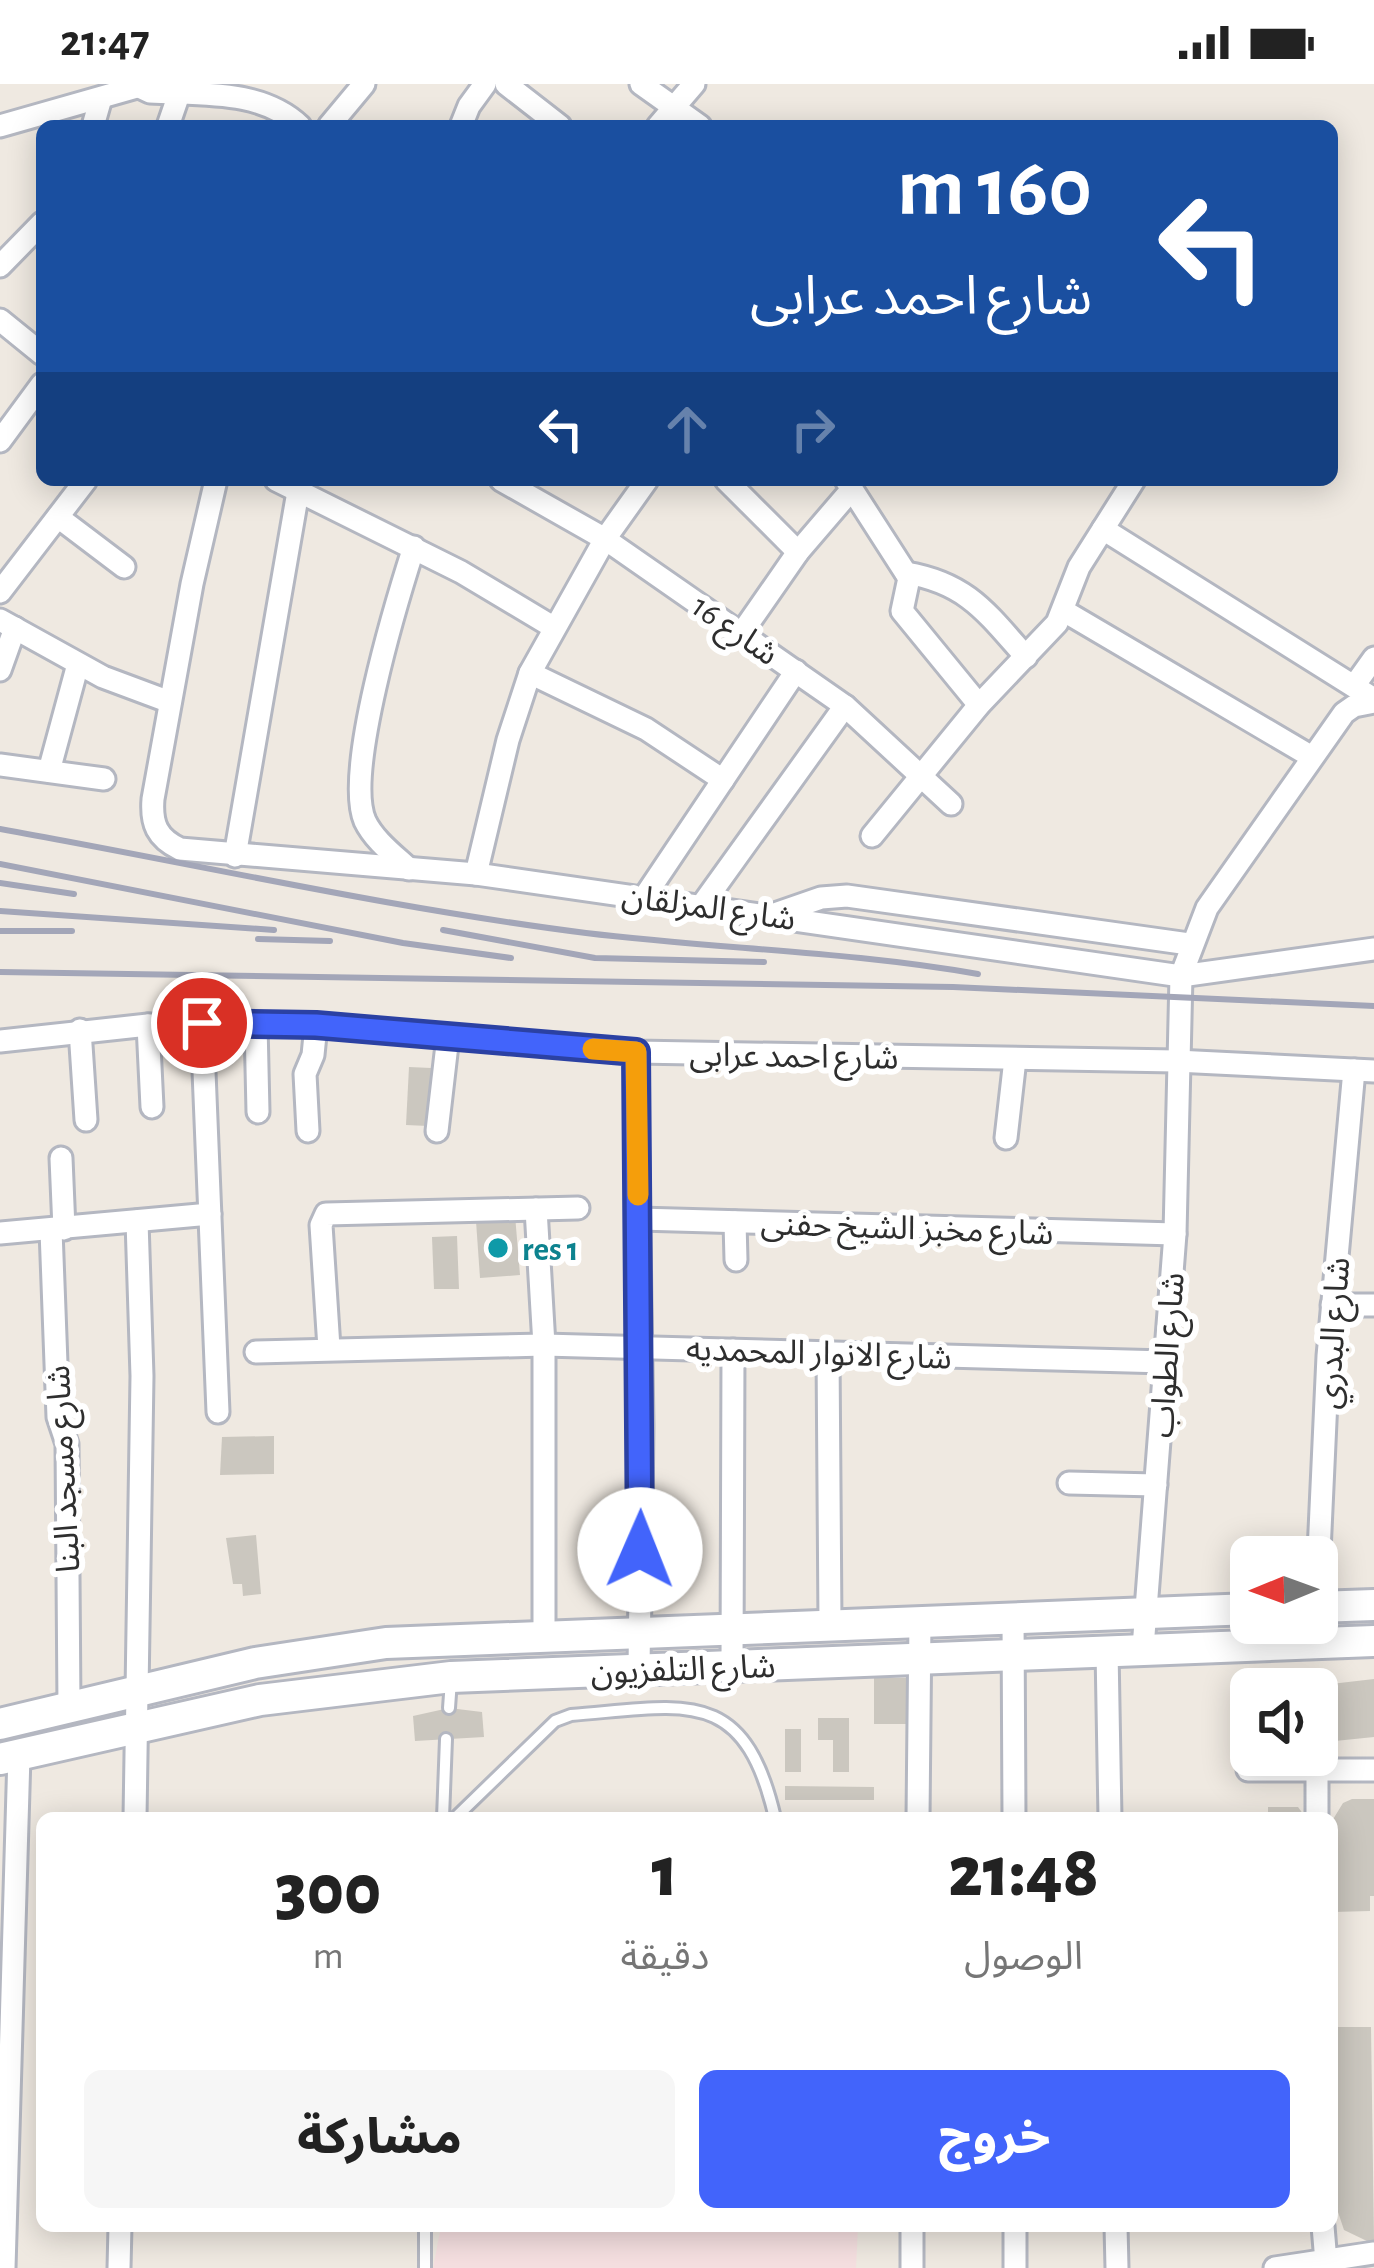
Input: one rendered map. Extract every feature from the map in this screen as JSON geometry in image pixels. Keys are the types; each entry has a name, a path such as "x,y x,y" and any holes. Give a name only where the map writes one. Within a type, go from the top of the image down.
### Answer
{"main road":[{"path":"1338,1606 1374,1605"},
{"name":"شارع التلفزيون","path":"0,1724 320,1651 451,1638 1230,1610"},
{"path":"450,1692 451,1638"},
{"name":"شارع التلفزيون","path":"10,1757 260,1700 450,1692 639,1670 1374,1641"},
{"path":"84,1704 100,1736"}],"street":[{"path":"333,120 364,84"},
{"path":"463,120 485,84"},
{"path":"506,84 552,120"},
{"path":"641,84 665,118 694,84"},
{"path":"0,125 135,86 262,101 288,120"},
{"path":"170,120 179,94"},
{"path":"95,120 101,98"},
{"path":"0,266 36,229"},
{"path":"0,320 36,348"},
{"path":"0,441 36,392"},
{"path":"0,592 81,486"},
{"path":"0,670 8,624 78,664 170,702 211,486"},
{"path":"236,856 299,486"},
{"path":"301,486 553,627"},
{"name":"شارع 16","path":"512,486 605,539 845,706 951,804"},
{"path":"476,874 508,740 530,673 605,539 643,486"},
{"path":"732,486 798,552"},
{"path":"741,634 848,486"},
{"path":"850,486 906,573 909,584 902,611 979,705"},
{"path":"872,836 979,705 1064,611 1069,589 1130,486"},
{"path":"58,517 124,567"},
{"path":"1103,529 1374,700"},
{"path":"409,869 365,822 359,797 382,658 414,547"},
{"path":"906,573 937,578 965,592 1026,657"},
{"path":"1064,611 1312,757"},
{"path":"1354,686 1374,658"},
{"path":"49,771 78,664"},
{"path":"645,896 796,671"},
{"path":"530,673 646,729 723,780"},
{"name":"شارع الطواب","path":"1143,1648 1175,1234 1180,976 1190,944 1231,870 1344,713 1374,700"},
{"name":"شارع المزلقان","path":"170,702 153,800 156,831 180,849 476,874 1180,976 1374,949"},
{"path":"702,905 845,706"},
{"path":"0,765 104,779"},
{"path":"771,916 821,898 847,896 1190,944"},
{"path":"202,1023 218,1412"},
{"path":"256,1024 258,1112"},
{"path":"148,1025 152,1107"},
{"name":"شارع احمد عرابى","path":"0,1041 148,1025 316,1025 636,1052 1176,1061 1364,1070"},
{"path":"308,1131 304,1073 315,1048 316,1025"},
{"path":"80,1030 86,1120"},
{"path":"437,1131 448,1036"},
{"path":"636,1052 639,1670"},
{"path":"1006,1138 1015,1059"},
{"name":"شارع البدري","path":"1320,1536 1333,1305 1364,1070"},
{"name":"شارع مسجد البنا","path":"61,1158 58,1417 67,1444 84,1704"},
{"path":"329,1348 321,1225 326,1214 578,1208"},
{"path":"536,1209 544,1345 544,1635"},
{"path":"0,1233 210,1214"},
{"name":"شارع مخبز الشيخ حفنى","path":"638,1219 1175,1234"},
{"path":"135,1812 142,1376 137,1221"},
{"path":"735,1222 736,1260"},
{"path":"1333,1305 1374,1305"},
{"name":"شارع الانوار المحمديه","path":"256,1352 544,1345 1166,1363"},
{"path":"732,1666 733,1350"},
{"path":"828,1352 830,1624"},
{"path":"1069,1483 1156,1485"},
{"path":"1013,1616 1014,1812"},
{"path":"918,1812 920,1620"},
{"path":"1107,1650 1109,1812"},
{"path":"4,2268 10,1757"},
{"path":"1338,1770 1374,1770"},
{"path":"1317,1776 1317,1812"},
{"path":"119,2268 120,2232"},
{"path":"911,2268 912,2232"},
{"path":"1015,2232 1016,2268"},
{"path":"1116,2232 1117,2268"},
{"path":"1324,2232 1326,2262"},
{"path":"1275,2268 1374,2253"}],"lane":[{"path":"461,1812 555,1721 571,1714 676,1706 717,1717 749,1745 763,1770 774,1812"},
{"path":"442,1812 446,1739"},
{"path":"424,2232 424,2268"}],"shaded area":[{"path":"440,2232 858,2232 856,2268 433,2268"}],"building":[{"path":"409,1067 431,1068 428,1126 406,1125"},
{"name":"res 1","path":"515,1215 520,1275 480,1278 476,1221"},
{"path":"457,1236 459,1289 434,1289 432,1237"},
{"path":"274,1436 274,1474 220,1475 222,1437"},
{"path":"256,1535 261,1594 243,1596 242,1584 233,1584 226,1538"},
{"path":"874,1678 907,1678 906,1724 874,1724"},
{"path":"1374,1679 1374,1737 1338,1741 1338,1683"},
{"path":"449,1708 482,1712 484,1737 415,1741 413,1716"},
{"path":"818,1718 849,1718 849,1772 833,1772 833,1740 818,1740"},
{"path":"785,1729 801,1729 801,1772 785,1772"},
{"path":"785,1786 874,1787 874,1800 785,1800"},
{"path":"1374,1799 1370,1911 1338,1912 1338,1812 1343,1803"},
{"path":"1268,1807 1298,1807 1302,1812 1268,1812"},
{"path":"1338,2027 1371,2027 1374,2240 1344,2230 1338,2212"}],"railway":[{"path":"0,829 512,923 978,974"},
{"path":"0,864 403,943 511,958"},
{"path":"0,883 74,894"},
{"path":"0,911 274,930"},
{"path":"443,930 595,958 764,962"},
{"path":"0,931 72,931"},
{"path":"258,939 330,941"},
{"path":"0,972 953,987 1374,1006"}],"slow traffic":[{"path":"593,1049 636,1052 638,1195"}],"place":[{"name":"res 1","path":"498,1248"}],"route":[{"path":"202,1023 316,1025 636,1052 640,1550"}]}
